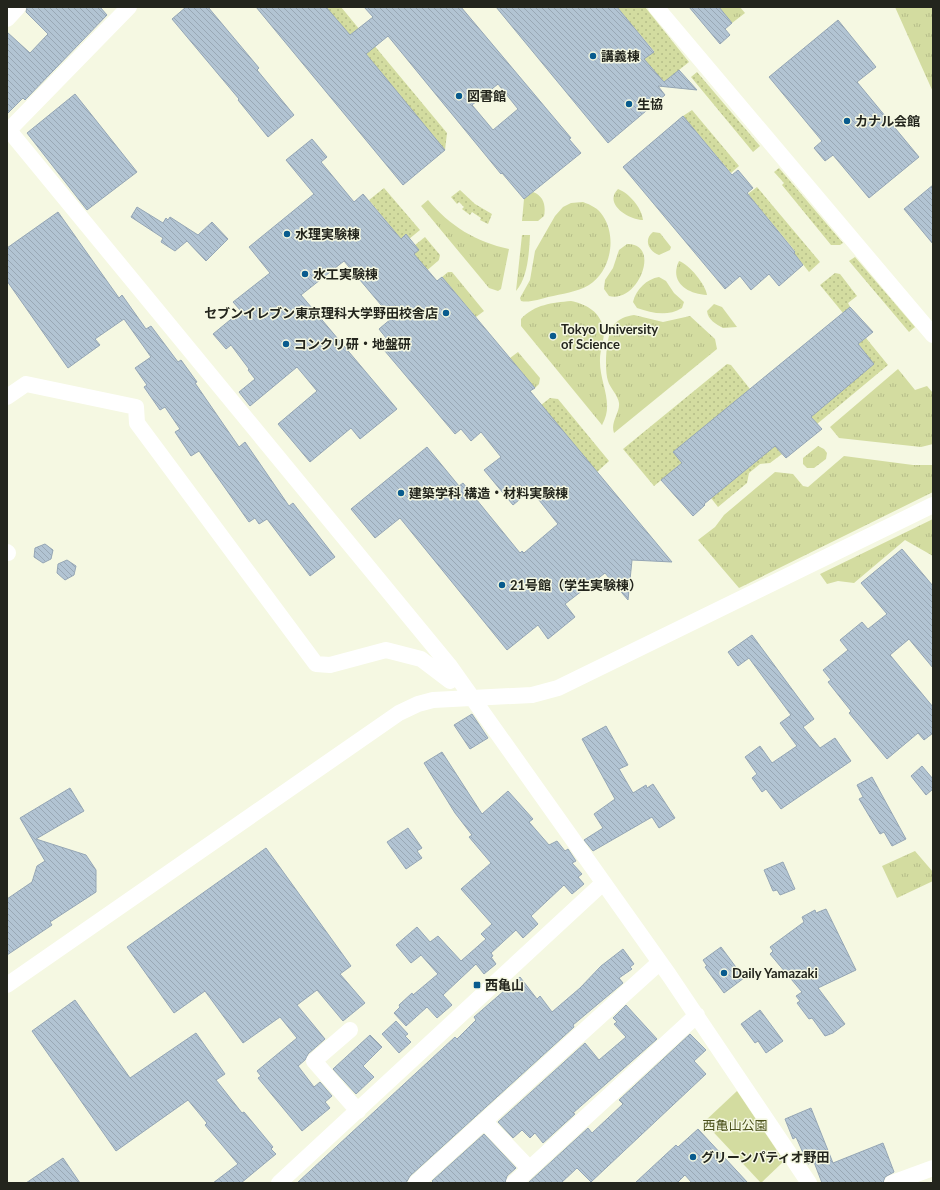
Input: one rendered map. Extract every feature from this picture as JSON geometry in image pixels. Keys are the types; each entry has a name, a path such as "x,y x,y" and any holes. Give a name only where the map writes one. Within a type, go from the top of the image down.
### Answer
{"street":[{"path":"7,19 18,7"},
{"path":"129,7 8,130 449,665 697,1015 809,1183"},
{"path":"656,7 933,335"},
{"path":"7,397 26,384 136,406 137,423 316,664 330,665 386,650 421,660 450,680"},
{"path":"7,985 398,713 418,704 433,700 532,695 558,688 933,505"},
{"path":"279,1183 603,883"},
{"path":"416,1183 660,962"},
{"path":"514,1183 697,1015"},
{"path":"350,1030 314,1061 358,1111"},
{"path":"484,1121 529,1168"},
{"path":"892,1183 933,1168"}],"green space":[{"path":"326,7 341,7 360,30 356,34 354,32 350,35"},
{"path":"617,7 645,7 689,62 664,82 644,59 654,51"},
{"path":"719,7 740,7 745,13 732,23"},
{"path":"895,7 933,7 933,92"},
{"path":"373,44 447,133 445,150 366,54 370,51 368,48"},
{"path":"697,72 760,146 753,152 691,77"},
{"path":"692,110 739,166 731,173 683,116"},
{"path":"779,168 843,243 840,245 831,245 782,185 784,183 774,172"},
{"path":"757,187 820,262 809,272 794,253 795,251 748,194"},
{"path":"384,188 420,230 409,239 406,235 401,239 369,200"},
{"path":"618,189 626,194 638,206 643,220 631,217 620,210 614,200 614,195"},
{"path":"460,190 475,204 492,214 488,224 480,220 481,218 472,212 470,215 462,209 464,207 459,202 457,204 451,197"},
{"path":"533,192 542,199 545,209 544,216 538,221 522,221 524,199"},
{"path":"428,200 445,218 464,232 486,242 509,249 501,289 498,291 489,288 421,206"},
{"path":"583,202 599,211 607,224 610,234 610,253 607,263 602,271 589,285 580,289 527,302 521,301 520,298 530,280 535,251 555,216 563,207 571,203"},
{"path":"653,232 660,233 671,247 670,250 659,255 652,251 648,245 648,238"},
{"path":"522,235 530,235 528,257 523,279 516,291"},
{"path":"425,237 440,255 439,260 409,286 415,245"},
{"path":"627,244 637,246 643,253 644,262 642,273 637,283 629,291 620,296 609,296 604,289 605,280 613,268 619,250"},
{"path":"855,257 915,327 909,332 849,261"},
{"path":"679,261 687,266 696,275 704,286 707,295 693,292 682,286 676,275"},
{"path":"448,272 452,272 484,311 476,317 442,277"},
{"path":"835,273 840,274 857,296 848,303 850,307 843,313 820,285"},
{"path":"659,277 666,281 674,293 684,302 682,308 671,312 654,313 637,308 633,302 639,289 646,282"},
{"path":"571,301 586,306 594,312 601,320 604,330 600,355 600,368 607,401 607,409 606,417 602,425 521,326 521,319 526,314 538,307"},
{"path":"714,304 722,307 737,327 723,328 709,317 707,311"},
{"path":"634,315 663,322 690,316 715,339 717,349 614,433 613,425 619,403 609,384 607,376 607,345 613,326 617,321"},
{"path":"866,338 888,365 817,424 811,417 874,364 858,344"},
{"path":"518,352 540,378 539,384 535,388 510,358"},
{"path":"727,364 731,365 750,389 674,452 682,463 654,486 623,449"},
{"path":"898,369 915,390 927,386 933,393 933,444 921,447 839,438 830,427"},
{"path":"550,398 558,399 609,461 597,472 541,405"},
{"path":"775,446 782,454 770,463 760,464 749,473 747,483 718,507 711,498"},
{"path":"818,446 824,449 827,453 826,459 814,468 807,468 803,464 803,458"},
{"path":"844,456 913,465 933,465 933,492 739,588 698,540 715,527 724,515 775,472 793,474 803,486 808,487"},
{"path":"933,519 933,556 905,540 854,583 838,581 827,584 820,574"},
{"path":"915,851 933,872 933,881 897,898 882,866"},
{"name":"西亀山公園","path":"737,1091 784,1161 761,1183 704,1122"}],"building":[{"path":"27,7 100,7 107,15 25,100 23,98 7,114 7,32 30,53 48,34 26,12"},
{"path":"186,7 208,7 259,68 257,70 294,115 268,137 238,100 239,99 172,19"},
{"path":"256,7 326,7 350,35 373,17 364,7 461,7 571,138 569,139 581,153 524,199 502,173 501,174 388,36 366,54 445,150 403,185","holes":["498,84 518,109 493,130 472,105"]},
{"name":"講義棟","path":"496,7 617,7 654,52 644,59 664,82 679,70 697,90 658,86 665,95 608,143"},
{"path":"689,7 719,7 732,23 725,29 730,35 720,44"},
{"name":"カナル会館","path":"838,20 876,67 857,82 919,157 869,198 833,155 825,161 814,148 822,141 769,77"},
{"path":"75,94 137,172 87,210 27,133"},
{"path":"683,116 732,175 738,170 753,188 747,193 795,252 794,253 803,265 779,286 769,274 751,290 740,276 725,289 623,167"},
{"path":"312,139 327,157 321,162 354,202 363,194 401,239 406,234 419,250 414,254 437,281 442,277 535,388 530,391 672,562 632,560 628,600 605,573 565,604 575,617 548,639 538,625 507,650 400,518 375,538 351,509 427,447 459,486 463,483 520,553 522,551 524,553 558,524 531,490 513,505 484,470 501,457 481,432 471,441 461,429 455,434 379,344 386,338 379,329 392,318 344,261 301,295 397,409 360,439 351,428 310,462 278,424 317,391 297,367 250,406 239,392 255,379 231,345 226,349 213,334 241,311 233,302 270,273 249,247 314,194 286,160"},
{"path":"933,185 933,244 904,209"},
{"path":"137,207 163,223 166,218 168,220 170,217 198,235 212,222 228,239 206,261 187,241 175,251 161,242 163,238 131,217"},
{"path":"58,212 119,298 122,295 146,329 151,326 178,362 181,360 239,447 245,442 289,506 293,503 335,557 310,576 267,519 259,524 255,518 249,522 199,451 191,456 175,432 180,429 165,407 160,410 144,387 147,385 135,368 151,357 124,319 95,339 100,345 68,368 7,281 7,248"},
{"path":"850,307 873,332 858,344 874,364 811,417 822,429 786,458 775,446 704,504 705,505 693,516 661,480 682,463 673,452"},
{"path":"45,544 53,550 51,559 43,563 34,557 35,548"},
{"path":"902,549 933,586 933,668 909,639 890,655 933,707 933,733 924,740 918,733 887,759 849,713 851,711 828,682 831,680 823,670 848,650 840,640 862,622 868,629 887,614 861,583"},
{"path":"67,560 76,566 74,575 65,580 57,573 58,564"},
{"path":"752,635 814,719 803,727 820,748 835,738 851,761 781,809 766,789 762,792 752,778 757,774 745,757 760,746 772,763 797,746 780,723 791,715 749,658 738,666 728,652"},
{"path":"472,714 488,738 470,749 454,725"},
{"path":"606,726 628,765 619,769 633,793 646,785 647,788 653,784 675,818 659,828 652,817 593,851 584,840 603,828 594,814 615,799 582,739"},
{"path":"442,752 482,814 508,791 533,819 529,822 549,845 557,841 565,851 568,849 576,861 572,863 582,874 578,877 584,884 572,894 564,885 531,916 538,924 523,938 516,930 491,953 493,956 491,957 496,964 484,974 476,964 443,995 452,1005 437,1018 427,1007 406,1026 394,1013 400,1007 399,1005 412,993 413,995 438,974 421,955 411,963 396,945 417,927 430,942 438,936 461,961 486,939 481,934 492,924 461,889 491,863 469,837 472,835 455,813 424,763"},
{"path":"922,766 933,779 933,789 926,795 911,776"},
{"path":"872,777 906,839 892,846 884,832 880,834 859,799 863,797 857,785"},
{"path":"70,788 84,811 36,839 86,855 96,870 96,892 50,922 52,925 7,955 7,899 32,882 37,866 45,861 20,818"},
{"path":"408,828 422,848 417,851 422,858 406,869 387,842"},
{"path":"266,848 351,966 340,974 365,1003 343,1021 317,990 297,1005 325,1039 308,1054 305,1060 298,1066 314,1087 320,1082 332,1096 325,1102 330,1108 302,1131 258,1078 261,1076 257,1071 297,1038 280,1017 243,1043 205,991 174,1013 127,947"},
{"path":"783,862 795,889 780,895 777,890 773,891 764,870"},
{"path":"826,909 856,970 818,988 845,1024 833,1033 825,1036 812,1018 809,1019 797,1003 800,1001 796,996 802,992 770,954 773,951 770,947 804,922 802,917 815,910 816,913"},
{"name":"Daily Yamazaki","path":"721,947 744,978 724,993 705,967 707,966 703,960"},
{"path":"623,949 634,964 630,967 632,969 619,978 623,983 573,1025 574,1027 410,1176 406,1183 297,1183 455,1037 457,1039 476,1020 474,1017 520,977 537,999 540,996 552,1012 580,988 601,966"},
{"path":"75,1000 130,1078 196,1033 225,1074 216,1080 242,1113 244,1112 273,1147 271,1149 276,1154 241,1183 213,1183 238,1164 205,1125 207,1123 188,1100 116,1151 32,1031"},
{"path":"626,1005 657,1039 573,1113 575,1114 543,1143 535,1133 530,1138 522,1130 513,1138 498,1122 585,1043 599,1060 626,1037 614,1024 617,1022 613,1018"},
{"path":"760,1010 783,1041 766,1053 758,1041 755,1043 741,1024"},
{"path":"396,1021 408,1034 405,1036 411,1042 399,1053 382,1034"},
{"path":"690,1034 706,1050 694,1061 706,1074 591,1182 577,1168 561,1183 528,1183 588,1128 592,1133 623,1104 619,1100"},
{"path":"370,1035 382,1047 363,1066 374,1077 356,1094 333,1069"},
{"path":"811,1108 833,1163 883,1143 894,1172 885,1177 883,1183 822,1183 814,1162 808,1164 796,1137 793,1139 785,1119"},
{"name":"グリーンパティオ野田","path":"698,1129 748,1183 692,1183 685,1175 677,1183 635,1183 676,1145 678,1147"},
{"path":"484,1134 516,1168 507,1176 505,1183 434,1183 432,1181"},
{"path":"63,1158 80,1183 26,1183"}],"place":[{"name":"講義棟","path":"593,56"},
{"name":"図書館","path":"459,96"},
{"name":"生協","path":"629,104"},
{"name":"カナル会館","path":"847,121"},
{"name":"水理実験棟","path":"287,234"},
{"name":"水工実験棟","path":"305,274"},
{"name":"セブンイレブン東京理科大学野田校舎店","path":"446,313"},
{"name":"Tokyo University of Science","path":"553,336"},
{"name":"コンクリ研・地盤研","path":"286,344"},
{"name":"建築学科 構造・材料実験棟","path":"401,493"},
{"name":"21号館（学生実験棟）","path":"502,585"},
{"name":"Daily Yamazaki","path":"724,973"},
{"name":"西亀山","path":"477,985"},
{"name":"グリーンパティオ野田","path":"693,1157"}]}
